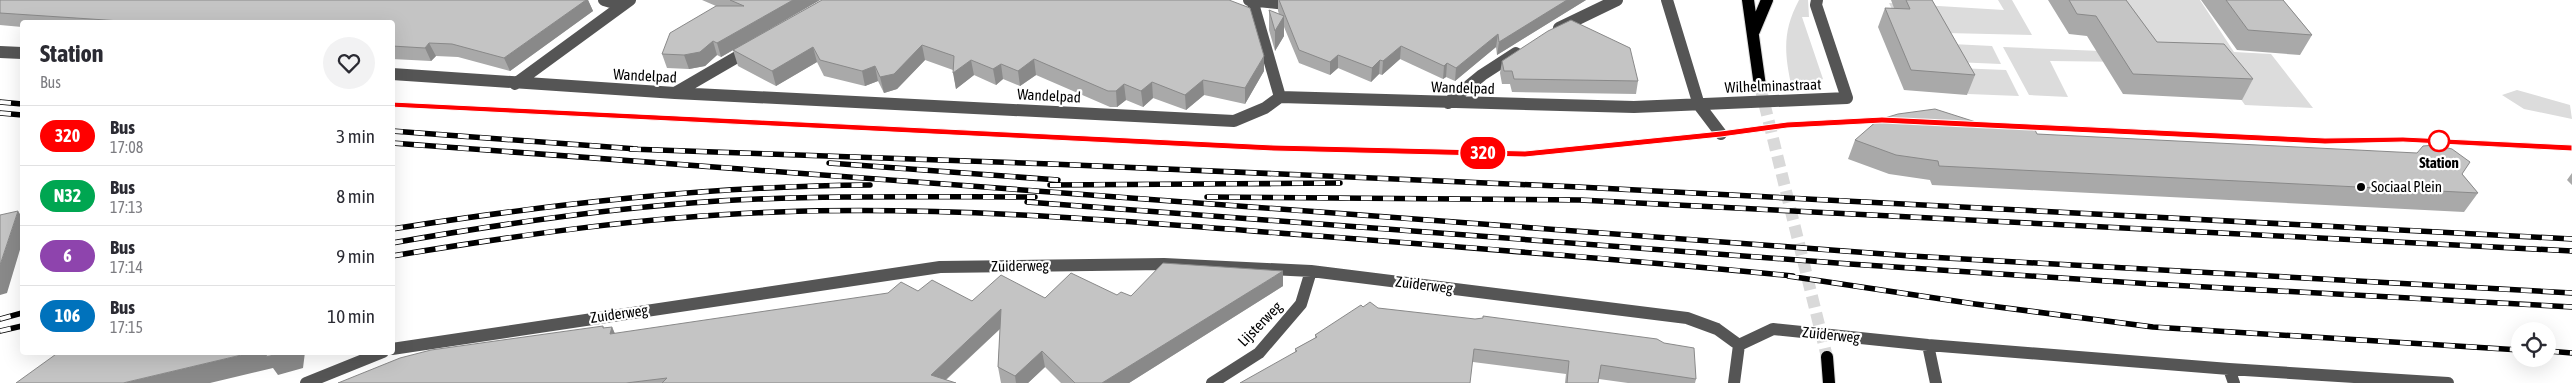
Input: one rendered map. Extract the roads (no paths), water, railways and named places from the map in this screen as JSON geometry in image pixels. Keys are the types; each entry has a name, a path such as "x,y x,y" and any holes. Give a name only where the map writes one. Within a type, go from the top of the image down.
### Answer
{"main road":[{"path":"1748,0 1754,31 1755,58 1760,86"},
{"path":"1754,31 1767,0"},
{"path":"1827,357 1828,383"}],"street":[{"path":"604,0 626,2"},
{"path":"1280,98 1251,0 1286,4 1297,0"},
{"path":"1551,32 1616,0"},
{"path":"1667,0 1699,105 1721,134"},
{"path":"515,84 626,2"},
{"name":"Wilhelminastraat","path":"1699,105 1847,98 1817,3"},
{"path":"675,93 762,42"},
{"path":"1448,103 1482,75 1527,46"},
{"path":"0,52 20,53"},
{"name":"Wandelpad","path":"395,74 515,84 675,93 1234,121 1265,108 1280,98 1634,108 1699,105"},
{"name":"Zuiderweg","path":"395,349 940,267 1164,264 1311,271 1687,318 1717,329 1739,345 1773,329 2231,376 2448,383"},
{"name":"Lijsterweg","path":"1212,383 1259,352 1301,304 1311,271"},
{"path":"1734,383 1739,345"},
{"path":"1928,345 1936,383"},
{"path":"306,383 376,355"}],"tunnel":[{"path":"1760,86 1827,357"}],"railway":[{"path":"0,102 20,104"},
{"path":"0,113 20,115"},
{"path":"395,131 637,149"},
{"path":"395,143 1911,256 2572,293"},
{"path":"630,149 1051,164 1579,187 2572,239"},
{"path":"829,163 1058,180"},
{"path":"1050,185 1340,183"},
{"path":"395,229 571,204 630,198 750,189 870,185"},
{"path":"395,242 554,217 718,201 836,197 1035,197"},
{"path":"1207,197 1580,200 2572,251"},
{"path":"1027,202 1850,264 2152,284 2572,307"},
{"path":"395,256 536,234 632,222 778,212 903,211 1028,215 1154,223 1536,253 1793,276"},
{"path":"1788,276 1975,304 2153,327 2511,349"},
{"path":"0,319 20,314"},
{"path":"0,331 20,326"},
{"path":"2556,352 2572,353"}],"place":[{"name":"Station","path":"2439,141"},
{"name":"Sociaal Plein","path":"2361,187"}]}
